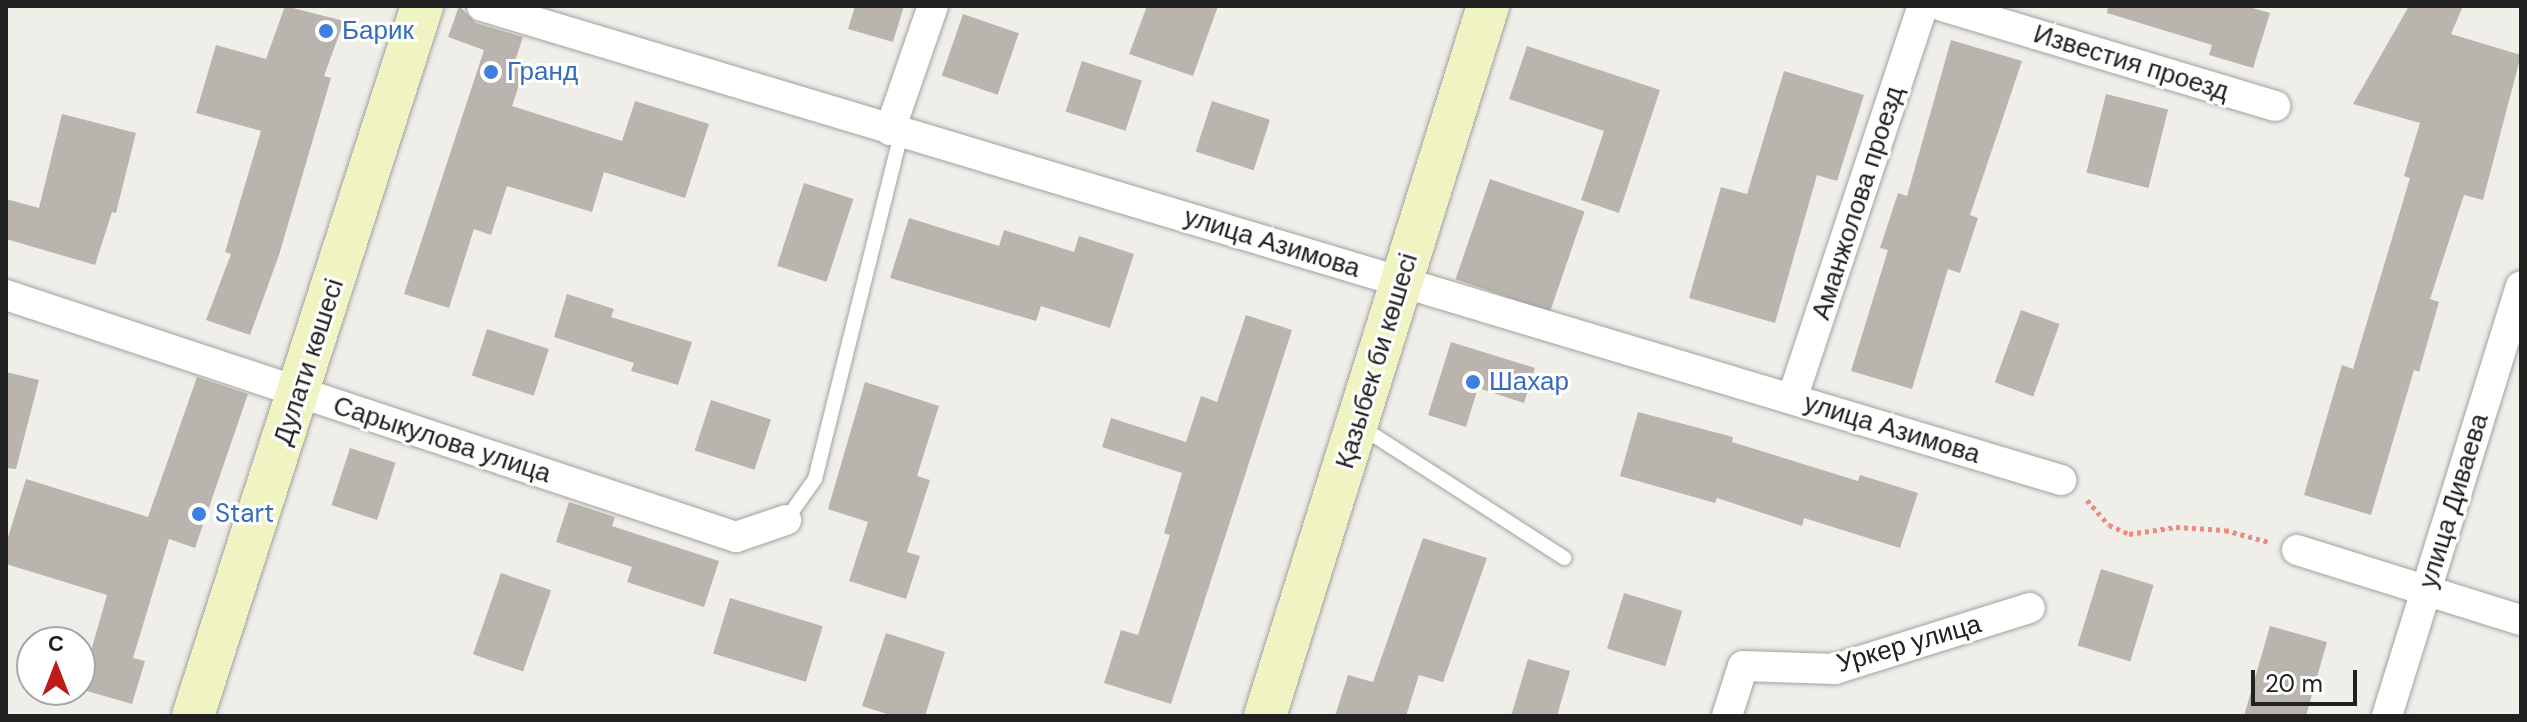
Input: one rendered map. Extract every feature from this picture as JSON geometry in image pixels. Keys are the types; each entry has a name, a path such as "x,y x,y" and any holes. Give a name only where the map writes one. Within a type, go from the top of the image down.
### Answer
{"main road":[{"name":"Дулати көшесі","path":"193,716 300,393 422,6"},
{"name":"Қазыбек би көшесі","path":"1265,716 1488,6"}],"street":[{"name":"улица Азимова","path":"482,6 1792,399 2072,488"},
{"path":"895,131 933,6"},
{"name":"Аманжолова проезд","path":"1792,399 1923,6"},
{"name":"Известия проезд","path":"1942,6 2275,106"},
{"name":"улица Диваева","path":"2387,716 2521,286"},
{"name":"Сарыкулова улица","path":"6,295 736,537 786,520"},
{"path":"2297,550 2521,620"},
{"name":"Уркер улица","path":"1727,716 1743,666 1835,669 2030,608"}],"lane":[{"path":"786,520 815,479 895,131"},
{"path":"1357,425 1564,558"}],"path":[{"path":"2072,488 2109,525 2129,534 2176,527 2225,530 2297,550"}],"building":[{"path":"285,6 344,21 324,76 331,78 279,255 250,335 206,320 231,254 225,252 261,131 196,113 216,45 266,59"},
{"path":"459,6 476,23 523,37 513,67 524,70 512,106 622,141 635,101 709,124 685,198 604,172 592,212 507,186 491,235 474,229 449,308 404,294 484,50 448,37"},
{"path":"855,6 904,6 893,42 848,29"},
{"path":"1147,6 1218,6 1193,76 1129,54"},
{"path":"2108,6 2245,6 2270,13 2253,68 2209,55 2212,45 2107,13"},
{"path":"2409,6 2463,6 2451,34 2521,55 2483,200 2464,195 2430,299 2439,302 2419,372 2414,370 2371,515 2304,495 2342,365 2353,369 2410,178 2404,176 2420,123 2353,104"},
{"path":"963,14 1019,33 998,95 942,75"},
{"path":"1951,40 2022,61 1970,215 1978,218 1960,273 1948,269 1912,389 1851,371 1888,250 1880,248 1898,193 1907,196"},
{"path":"1527,46 1660,90 1619,213 1581,200 1604,131 1509,99"},
{"path":"1082,61 1142,80 1126,131 1066,111"},
{"path":"1784,71 1864,95 1837,181 1817,175 1775,323 1689,298 1721,187 1747,194"},
{"path":"2106,94 2168,109 2149,188 2086,173"},
{"path":"1212,101 1270,120 1254,170 1196,151"},
{"path":"62,114 136,133 116,213 112,212 95,265 6,239 6,199 39,208"},
{"path":"1490,179 1585,212 1550,312 1455,279"},
{"path":"804,183 853,199 827,282 777,266"},
{"path":"909,218 999,246 1004,230 1074,252 1079,236 1134,254 1110,328 1041,306 1036,321 890,278"},
{"path":"567,294 614,309 611,317 692,342 678,385 631,371 634,363 554,337"},
{"path":"2021,310 2060,324 2033,396 1995,382"},
{"path":"1246,315 1292,330 1171,704 1104,683 1121,630 1138,635 1170,535 1164,533 1182,473 1102,447 1111,418 1186,442 1201,396 1217,402"},
{"path":"487,329 549,349 534,396 472,376"},
{"path":"1451,342 1535,368 1524,403 1478,388 1466,427 1428,415"},
{"path":"6,372 39,380 16,469 6,468"},
{"path":"197,377 248,394 195,548 169,539 133,658 145,661 132,704 96,694 96,633 107,595 6,564 6,544 26,479 148,517"},
{"path":"865,382 939,406 917,476 930,480 907,552 920,556 906,599 849,581 868,522 828,509"},
{"path":"711,400 771,419 755,470 695,450"},
{"path":"1638,412 1733,437 1732,442 1858,481 1860,475 1918,493 1900,548 1804,518 1802,526 1717,498 1715,503 1620,476"},
{"path":"350,448 396,463 377,520 331,505"},
{"path":"569,502 615,517 612,526 719,561 704,607 627,582 632,567 556,542"},
{"path":"1423,538 1487,558 1443,682 1419,675 1406,716 1335,716 1348,675 1373,682"},
{"path":"2101,569 2154,585 2130,662 2078,646"},
{"path":"501,573 551,590 523,672 473,654"},
{"path":"1624,593 1682,611 1665,666 1607,648"},
{"path":"730,598 823,626 806,682 713,653"},
{"path":"2270,626 2327,642 2306,716 2244,716"},
{"path":"886,633 945,652 925,716 893,716 862,706"},
{"path":"1528,659 1570,671 1557,716 1511,716"}],"place":[{"name":"Барик","path":"326,31"},
{"name":"Гранд","path":"491,72"},
{"name":"Шахар","path":"1473,382"},
{"name":"Start","path":"199,514"}]}
